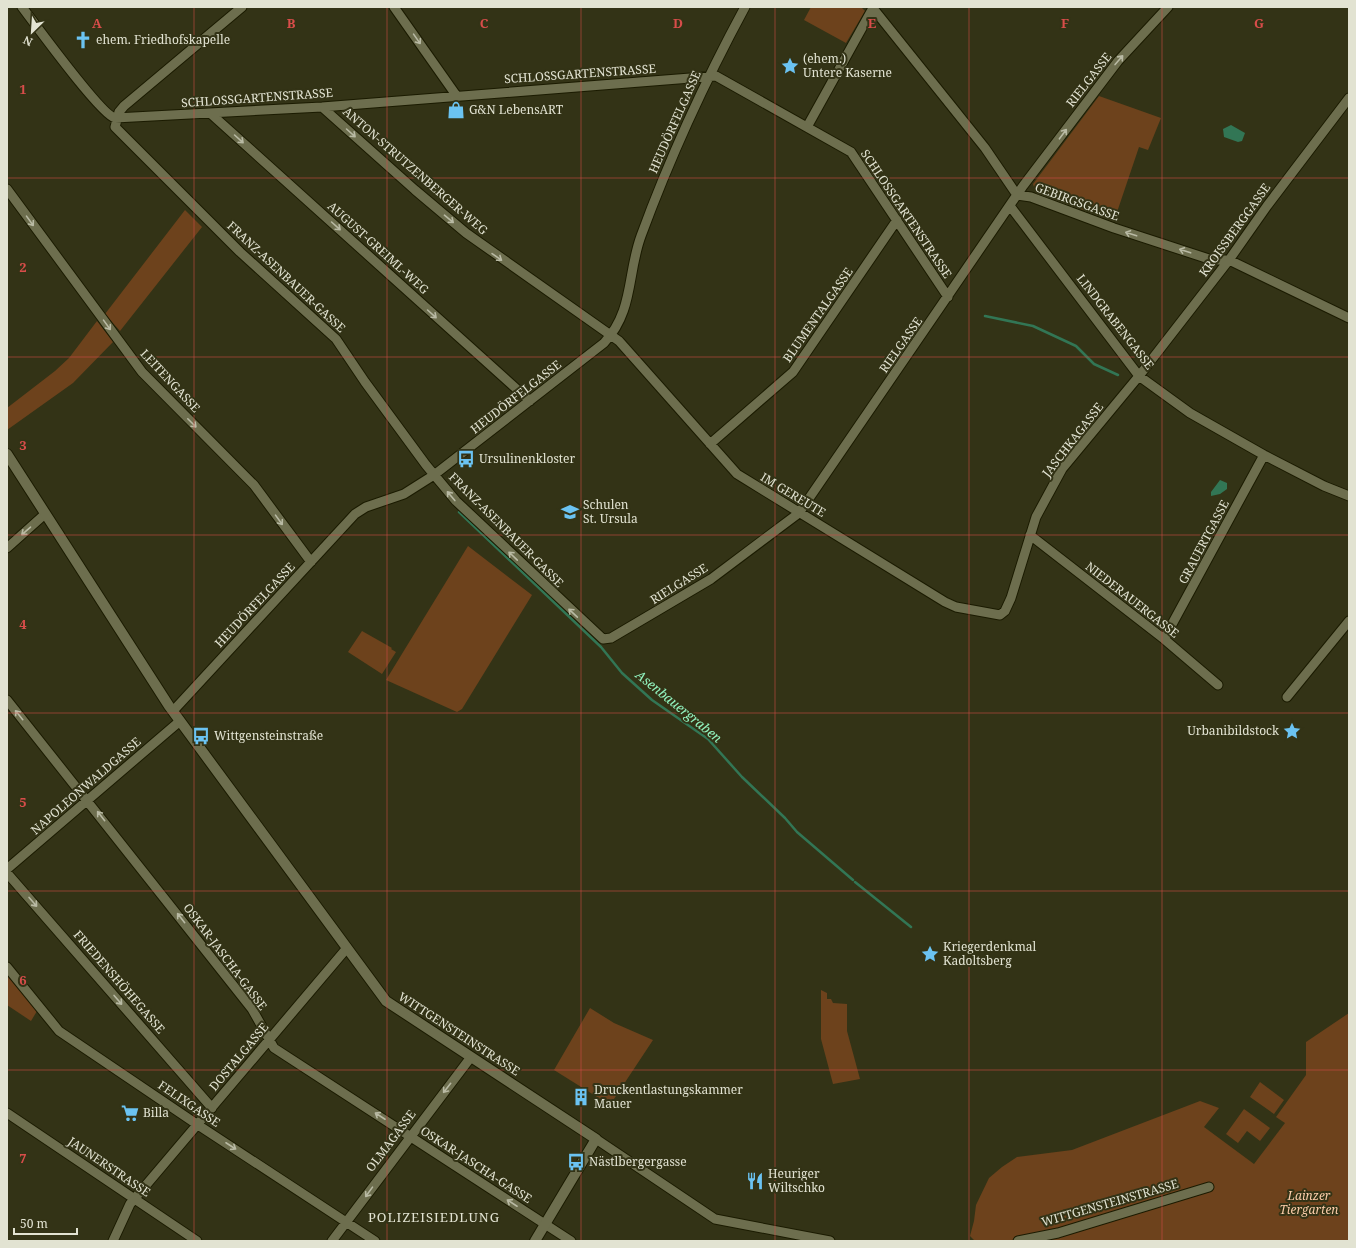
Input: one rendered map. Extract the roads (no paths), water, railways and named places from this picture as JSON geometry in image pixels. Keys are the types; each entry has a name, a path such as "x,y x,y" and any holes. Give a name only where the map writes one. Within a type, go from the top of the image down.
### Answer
{"street":[{"path":"22,7 91,97 108,116 118,119 124,106 242,7"},
{"path":"394,7 456,95"},
{"name":"HEUDÖRFELGASSE","path":"173,711 360,510 404,494 434,475 530,401 611,336 616,330 625,308 635,253 660,185 708,76 745,7"},
{"name":"RIELGASSE","path":"603,640 611,638 711,579 799,513 1017,195 1118,61 1168,7"},
{"path":"807,127 872,8"},
{"name":"GEBIRGSGASSE","path":"872,8 985,148 1017,195 1031,197 1114,228 1212,260 1229,260 1349,318"},
{"name":"SCHLOSSGARTENSTRASSE","path":"118,119 322,107 456,95 716,76 851,152 948,297"},
{"name":"KROISSBERGGASSE","path":"1139,376 1229,260 1267,206 1349,98"},
{"name":"ANTON-STRUTZENBERGER-WEG","path":"322,107 415,190 466,233 611,336"},
{"name":"AUGUST-GREIML-WEG","path":"210,113 530,401"},
{"name":"FRANZ-ASENBAUER-GASSE","path":"118,119 115,127 126,140 240,252 336,339 365,382 434,475 456,501 603,640"},
{"name":"LEITENGASSE","path":"7,189 142,372 254,485 311,562"},
{"name":"LINDGRABENGASSE","path":"1010,206 1139,376 1190,413 1264,455 1324,486 1349,496"},
{"name":"BLUMENTALGASSE","path":"710,444 794,372 897,220"},
{"name":"IM GEREUTE","path":"611,336 619,341 737,474 951,605 1000,615 1004,614"},
{"name":"JASCHKAGASSE","path":"1004,614 1011,598 1036,517 1062,468 1139,376"},
{"name":"WITTGENSTEINSTRASSE","path":"7,454 147,673 173,711 386,1001 715,1219 783,1237 830,1241"},
{"name":"GRAUERTGASSE","path":"1164,639 1264,455"},
{"path":"7,548 45,514"},
{"name":"NIEDERAUERGASSE","path":"1030,535 1164,639 1218,684"},
{"path":"1287,697 1349,621"},
{"name":"OSKAR-JASCHA-GASSE","path":"7,700 88,800 252,1009 274,1048 571,1241"},
{"name":"NAPOLEONWALDGASSE","path":"7,869 180,721"},
{"name":"FRIEDENSHÖHEGASSE","path":"7,873 212,1108"},
{"name":"DOSTALGASSE","path":"113,1241 130,1204 347,948"},
{"name":"FELIXGASSE","path":"7,967 59,1031 198,1125 347,1221 375,1241"},
{"name":"OLMAGASSE","path":"332,1241 470,1057"},
{"name":"JAUNERSTRASSE","path":"7,1112 134,1200 197,1241"},
{"path":"535,1241 596,1139"},
{"name":"WITTGENSTEINSTRASSE","path":"1018,1241 1058,1233 1209,1187"}],"waterway":[{"path":"985,316 1033,326 1076,346 1094,364 1118,375"},
{"name":"Asenbauergraben","path":"459,512 601,647 622,673 652,700 708,739 742,777 785,818 797,832 853,880"},
{"name":"Asenbauergraben","path":"855,882 911,927"}],"place":[{"name":"ehem. Friedhofskapelle","path":"83,40"},
{"name":"(ehem.) Untere Kaserne","path":"790,66"},
{"name":"G&N LebensART","path":"456,110"},
{"name":"Ursulinenkloster","path":"466,459"},
{"name":"Schulen St. Ursula","path":"570,512"},
{"name":"Urbanibildstock","path":"1292,731"},
{"name":"Wittgensteinstraße","path":"201,736"},
{"name":"Kriegerdenkmal Kadoltsberg","path":"930,954"},
{"name":"Druckentlastungskammer Mauer","path":"581,1097"},
{"name":"Billa","path":"130,1113"},
{"name":"Nästlbergergasse","path":"576,1162"},
{"name":"Heuriger Wiltschko","path":"755,1181"}],"district":[{"name":"POLIZEISIEDLUNG","path":"434,1217"}],"park label":[{"name":"Lainzer Tiergarten","path":"1309,1203"}]}
